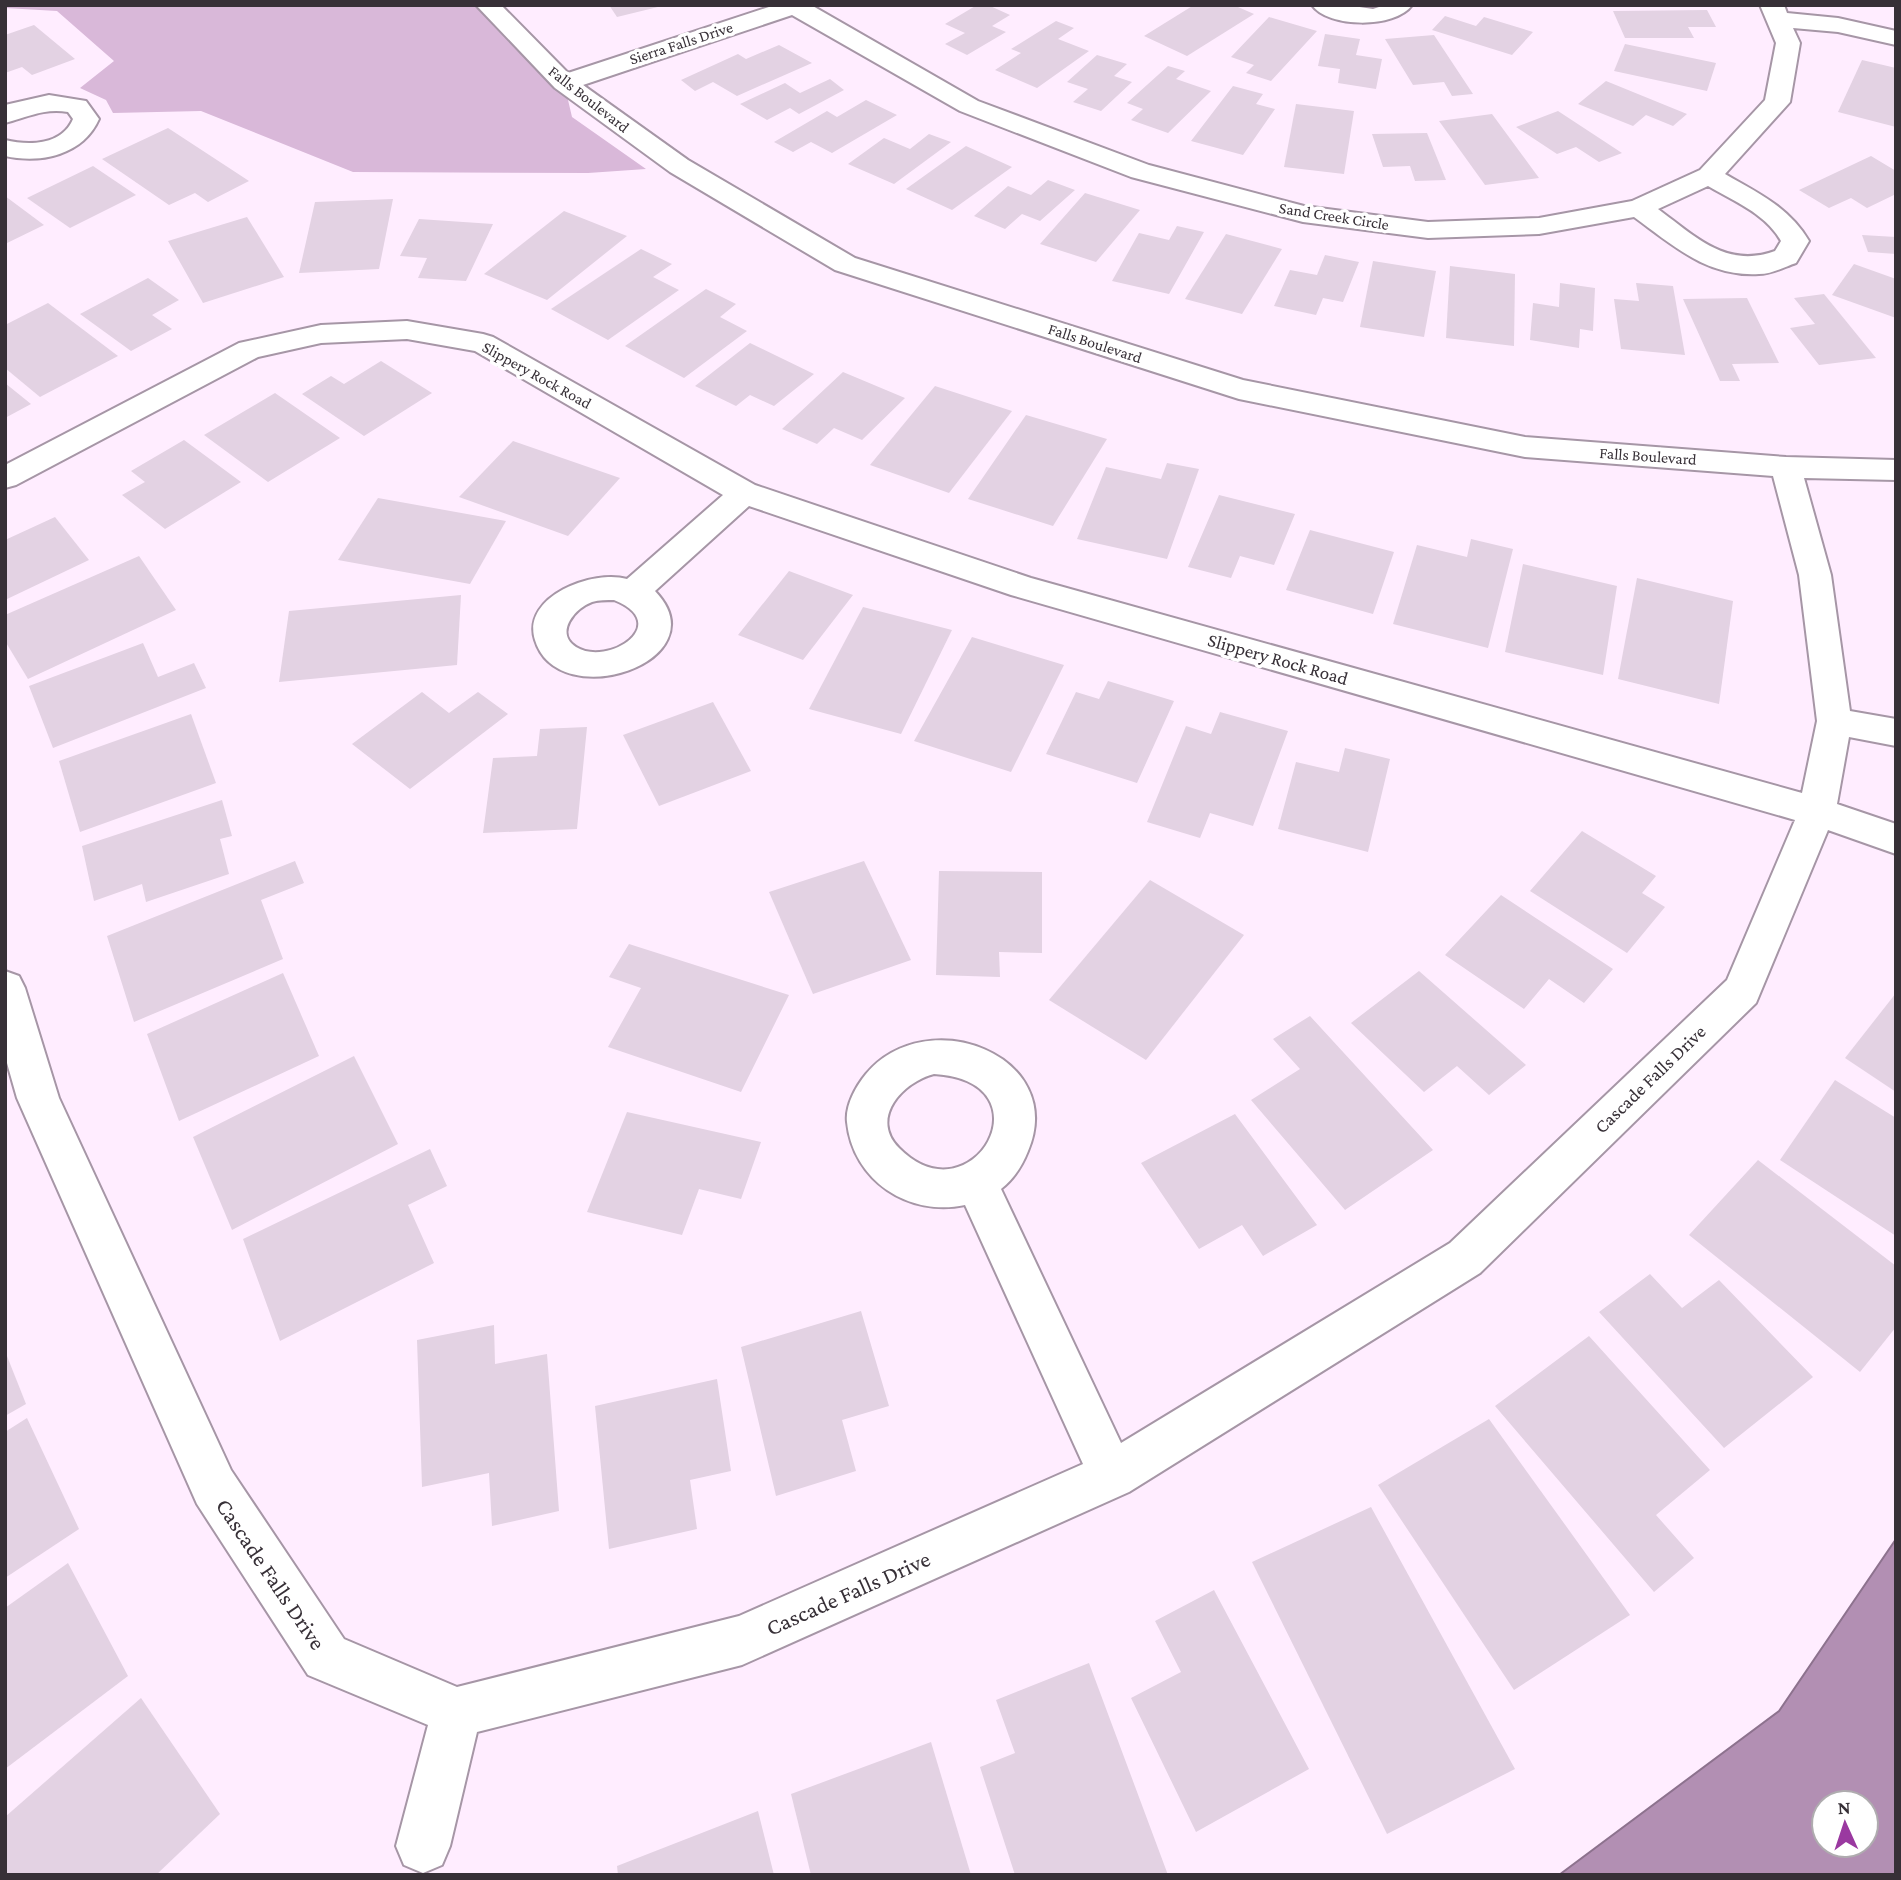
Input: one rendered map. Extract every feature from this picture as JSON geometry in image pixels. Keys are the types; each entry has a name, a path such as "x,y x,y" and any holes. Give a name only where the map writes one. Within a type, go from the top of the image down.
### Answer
{"street":[{"name":"Falls Boulevard","path":"488,5 564,82 679,166 845,264 1226,385 1525,447 1786,467 1896,470"},
{"path":"1324,5 1361,17 1396,9 1400,5"},
{"name":"Sierra Falls Drive","path":"564,82 794,6"},
{"name":"Sand Creek Circle","path":"794,6 969,106 1140,171 1303,214 1428,230 1539,226 1639,208 1709,176 1777,102 1788,43 1776,12"},
{"path":"1776,12 1896,38"},
{"path":"5,115 18,108 50,102 77,106 86,118 78,134 54,146 25,152 5,148"},
{"path":"1639,208 1703,255 1732,264 1761,266 1786,257 1795,242 1790,229 1770,213 1709,176"},
{"name":"Slippery Rock Road","path":"5,478 249,350 321,334 407,330 483,343 744,493 1023,587 1817,812 1896,839"},
{"name":"Falls Boulevard","path":"1786,467 1896,450"},
{"name":"Cascade Falls Drive","path":"5,988 38,1098 214,1487 326,1657 457,1712 742,1640 1112,1475 1465,1258 1742,991 1817,812 1834,721 1815,575 1786,467"},
{"path":"634,592 744,493"},
{"path":"1834,721 1896,733"},
{"path":"976,1182 1112,1475"},
{"path":"423,1846 457,1712"}],"shaded area":[{"path":"5,5 488,5 564,83 572,117 646,169 588,173 353,172 201,111 113,113 106,100 80,88 114,61 57,11 5,8"},
{"path":"1896,1539 1896,1875 1559,1875 1779,1711"}],"building":[{"path":"609,5 662,5 662,6 617,17"},
{"path":"977,5 988,5 1010,15 992,26 1006,32 967,55 945,44 965,33 945,24"},
{"path":"1194,5 1240,5 1238,7 1254,14 1187,56 1144,36"},
{"path":"1707,10 1716,27 1688,27 1694,38 1625,38 1613,11"},
{"path":"1445,16 1476,26 1484,17 1533,32 1512,55 1432,30"},
{"path":"1269,17 1317,31 1271,81 1246,73 1254,65 1231,57"},
{"path":"1056,21 1074,28 1058,39 1089,51 1037,88 995,70 1021,53 1011,49"},
{"path":"34,25 75,59 32,75 22,67 5,73 5,35"},
{"path":"1325,34 1360,39 1356,55 1382,59 1376,89 1338,83 1340,69 1318,66"},
{"path":"1434,35 1473,94 1452,96 1444,82 1413,85 1385,39"},
{"path":"1625,44 1716,63 1707,91 1614,71"},
{"path":"779,45 812,63 737,96 713,82 695,91 681,80 738,54 746,59"},
{"path":"1097,55 1127,64 1114,76 1132,82 1101,111 1073,102 1088,89 1067,82"},
{"path":"1862,60 1896,68 1896,127 1838,112"},
{"path":"1168,66 1185,71 1176,79 1211,91 1168,133 1131,120 1143,109 1127,103"},
{"path":"830,79 844,90 799,114 790,108 767,120 740,104 785,83 800,93"},
{"path":"1606,81 1687,114 1673,126 1646,115 1633,126 1578,104"},
{"path":"1233,86 1263,94 1256,104 1275,109 1243,155 1191,141"},
{"path":"866,100 897,115 832,153 811,142 793,152 774,142 827,111 837,117"},
{"path":"1296,104 1354,111 1344,174 1284,167"},
{"path":"1558,111 1622,153 1599,162 1576,147 1557,154 1516,127"},
{"path":"1492,114 1539,178 1485,185 1439,121"},
{"path":"168,128 249,181 208,202 195,193 169,205 102,159"},
{"path":"1427,133 1446,180 1415,181 1410,166 1383,167 1372,134"},
{"path":"929,134 951,142 894,184 848,164 884,138 910,149"},
{"path":"966,146 1012,167 952,210 906,189"},
{"path":"1871,156 1896,171 1896,194 1867,208 1851,198 1829,208 1799,190"},
{"path":"93,166 136,195 70,228 27,198"},
{"path":"1048,180 1075,190 1040,221 1022,214 1005,229 974,216 1008,186 1031,195"},
{"path":"1085,193 1140,210 1096,262 1040,244"},
{"path":"5,196 44,225 5,244"},
{"path":"393,199 379,269 299,273 315,202"},
{"path":"564,211 627,236 547,300 484,274"},
{"path":"247,217 284,277 203,303 168,241"},
{"path":"419,219 493,224 466,281 418,278 427,258 400,256"},
{"path":"1177,226 1204,232 1169,294 1112,281 1139,233 1169,240"},
{"path":"1226,234 1282,249 1242,314 1185,299"},
{"path":"1862,235 1896,237 1896,254 1868,252"},
{"path":"641,249 672,264 653,277 679,290 608,340 551,309"},
{"path":"1325,255 1359,262 1343,302 1323,298 1316,315 1274,306 1290,270 1317,275"},
{"path":"1373,261 1436,271 1424,337 1360,327"},
{"path":"1854,264 1896,279 1896,318 1832,295"},
{"path":"1450,266 1515,274 1514,346 1446,338"},
{"path":"148,278 179,300 152,315 172,329 131,351 80,314"},
{"path":"1560,283 1595,288 1593,331 1580,329 1579,348 1530,340 1533,303 1559,307"},
{"path":"1636,283 1673,286 1685,355 1621,349 1614,299 1639,301"},
{"path":"706,289 736,304 720,317 747,331 684,378 625,346"},
{"path":"1824,294 1876,358 1819,365 1790,328 1815,324 1794,298"},
{"path":"1747,298 1779,363 1732,364 1740,381 1720,381 1683,299"},
{"path":"48,303 118,356 40,397 5,368 5,325"},
{"path":"750,343 814,374 774,406 750,395 736,406 695,386"},
{"path":"381,361 432,393 364,436 302,394 331,376 344,384"},
{"path":"843,372 905,398 862,440 834,428 817,444 782,429"},
{"path":"5,383 31,404 5,418"},
{"path":"935,386 1012,411 949,493 870,465"},
{"path":"275,393 340,438 268,482 204,435"},
{"path":"1026,415 1107,439 1053,526 968,499"},
{"path":"184,440 241,482 165,529 122,495 145,482 131,471"},
{"path":"513,441 620,478 568,536 459,497"},
{"path":"1167,463 1199,469 1167,559 1077,539 1106,467 1161,479"},
{"path":"1219,495 1295,514 1274,565 1240,556 1231,578 1188,567"},
{"path":"378,498 506,521 470,584 338,560"},
{"path":"55,517 89,560 5,600 5,540"},
{"path":"1310,530 1394,552 1373,614 1286,590"},
{"path":"1471,539 1513,549 1488,648 1393,624 1417,545 1467,557"},
{"path":"139,556 176,610 28,679 5,641 5,615"},
{"path":"1523,564 1617,586 1603,675 1505,652"},
{"path":"789,571 853,595 803,660 738,635"},
{"path":"1637,578 1733,601 1719,704 1618,679"},
{"path":"461,595 457,665 279,682 289,611"},
{"path":"863,607 952,630 901,734 809,709"},
{"path":"972,637 1064,665 1011,772 914,741"},
{"path":"143,643 158,677 194,663 206,688 53,748 29,686"},
{"path":"1108,681 1174,701 1137,783 1046,754 1076,692 1099,699"},
{"path":"422,692 449,713 478,692 508,714 410,789 352,744"},
{"path":"713,702 751,771 659,806 623,735"},
{"path":"1220,712 1288,731 1253,826 1210,813 1200,838 1147,822 1186,726 1211,734"},
{"path":"191,714 216,783 80,832 59,761"},
{"path":"587,727 577,829 483,833 493,758 537,756 540,729"},
{"path":"1345,748 1390,759 1368,852 1278,829 1296,762 1339,772"},
{"path":"222,800 232,836 220,839 229,874 146,902 142,884 94,901 82,846"},
{"path":"1582,831 1656,876 1642,893 1665,907 1627,953 1530,891"},
{"path":"295,861 304,883 261,900 283,959 134,1022 107,936"},
{"path":"864,861 911,960 813,994 769,892"},
{"path":"939,871 1042,872 1042,953 999,952 1000,977 936,975"},
{"path":"1150,880 1244,935 1146,1060 1049,1000"},
{"path":"1501,895 1613,969 1584,1003 1549,979 1524,1009 1445,955"},
{"path":"629,944 789,995 741,1092 608,1047 641,988 609,977"},
{"path":"1419,971 1526,1065 1489,1095 1457,1066 1424,1092 1351,1023"},
{"path":"283,973 319,1056 179,1121 147,1034"},
{"path":"1896,993 1896,1092 1845,1058"},
{"path":"1310,1016 1433,1150 1345,1210 1251,1100 1300,1069 1273,1039"},
{"path":"354,1056 398,1144 232,1230 193,1137"},
{"path":"1835,1080 1896,1118 1896,1236 1780,1160"},
{"path":"627,1112 761,1142 741,1199 699,1189 682,1235 587,1212"},
{"path":"1235,1114 1317,1225 1263,1256 1242,1225 1199,1249 1141,1163"},
{"path":"430,1149 447,1186 408,1205 434,1263 280,1341 243,1239"},
{"path":"1758,1160 1896,1266 1896,1327 1860,1372 1689,1235"},
{"path":"1650,1274 1682,1308 1719,1280 1813,1377 1724,1448 1599,1312"},
{"path":"861,1311 889,1406 842,1420 856,1471 776,1496 741,1347"},
{"path":"494,1325 495,1364 547,1354 559,1511 492,1526 489,1473 422,1487 417,1340"},
{"path":"1589,1336 1710,1470 1656,1515 1694,1558 1654,1592 1495,1406"},
{"path":"5,1351 26,1404 5,1416"},
{"path":"717,1379 731,1471 690,1480 697,1529 609,1549 595,1406"},
{"path":"27,1418 79,1529 5,1578 5,1432"},
{"path":"1489,1419 1630,1615 1514,1690 1378,1485"},
{"path":"1371,1507 1515,1769 1387,1834 1252,1562"},
{"path":"68,1563 128,1676 5,1769 5,1608"},
{"path":"1214,1590 1309,1769 1196,1832 1131,1698 1181,1672 1155,1621"},
{"path":"1089,1663 1168,1875 1015,1875 980,1767 1015,1753 996,1700"},
{"path":"141,1698 220,1814 156,1875 5,1875 5,1817"},
{"path":"931,1742 971,1875 811,1875 791,1794"},
{"path":"758,1811 774,1875 618,1875 617,1866"}]}
